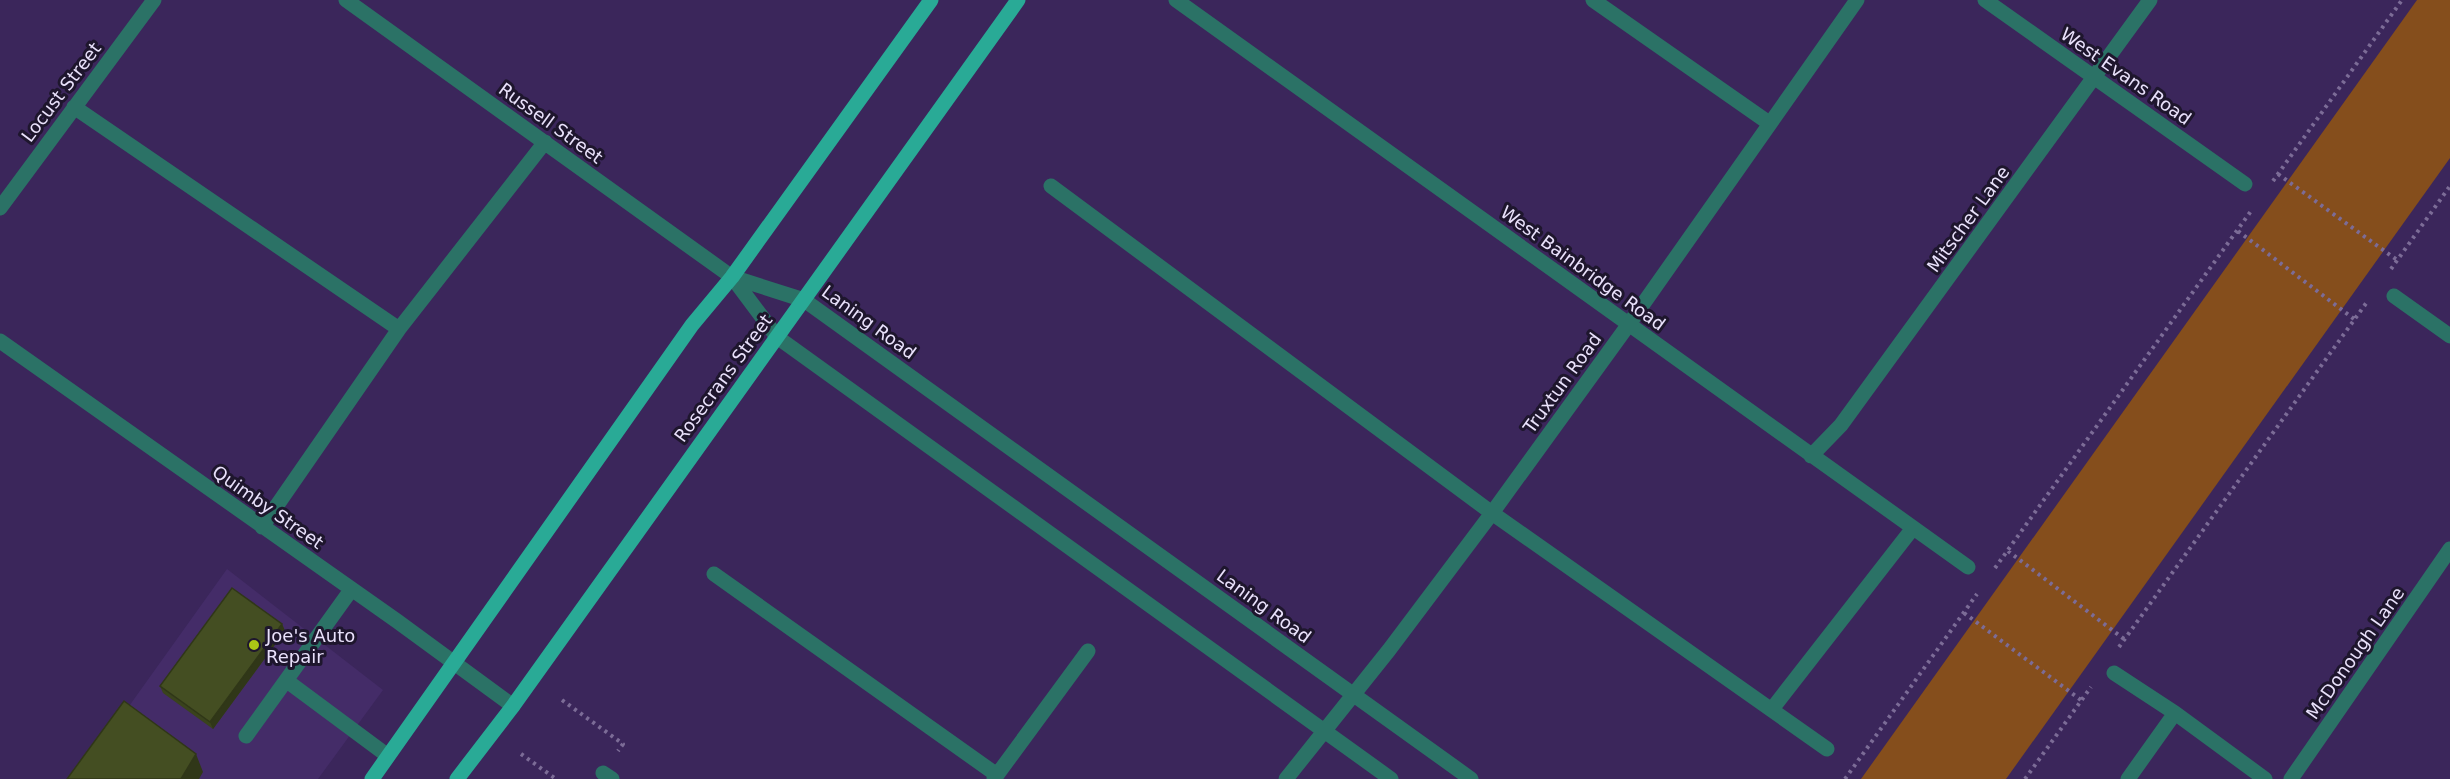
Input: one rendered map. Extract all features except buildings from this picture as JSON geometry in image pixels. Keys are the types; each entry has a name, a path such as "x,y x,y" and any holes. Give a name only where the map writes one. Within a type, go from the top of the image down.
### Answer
{"main road":[{"path":"372,779 692,326 732,277 931,0"},
{"name":"Rosecrans Street","path":"458,779 513,706 662,494 1018,0"}],"street":[{"name":"Locust Street","path":"0,208 154,0"},
{"name":"Russell Street","path":"346,0 732,277"},
{"name":"West Bainbridge Road","path":"1176,0 1968,567"},
{"path":"1593,0 1769,123"},
{"name":"Truxtun Road","path":"1286,779 1354,695 1492,513 1629,324 1857,0"},
{"name":"West Evans Road","path":"1985,0 2245,184"},
{"name":"Mitscher Lane","path":"1811,456 1841,425 2095,79 2150,0"},
{"path":"74,107 399,329"},
{"path":"262,527 399,329 545,142"},
{"path":"1051,186 1492,513 1827,749"},
{"path":"732,277 777,337 1390,779"},
{"name":"Laning Road","path":"732,277 804,300 1471,779"},
{"path":"2394,296 2450,336"},
{"name":"Quimby Street","path":"0,341 513,706"},
{"path":"1772,710 1913,528"},
{"name":"McDonough Lane","path":"2291,779 2450,549"},
{"path":"714,574 995,777 1088,651"},
{"path":"246,736 351,590"},
{"path":"2114,673 2175,713 2265,779"},
{"path":"287,681 388,756"},
{"path":"2128,779 2175,713"}],"path":[{"path":"2271,184 2402,0"},
{"path":"2278,174 2397,260"},
{"path":"2385,277 2450,186"},
{"path":"1989,578 2258,202"},
{"path":"2238,230 2354,319"},
{"path":"2118,648 2373,294"},
{"path":"2008,551 2124,639"},
{"path":"1845,779 1983,586"},
{"path":"1964,613 2081,700"},
{"path":"2025,779 2094,683"},
{"path":"562,700 622,744 608,776"},
{"path":"521,754 556,779"}],"shaded area":[{"path":"2417,0 2450,0 2450,158 2006,779 1861,779"},
{"path":"227,569 383,690 318,779 77,779"}],"place":[{"name":"Joe's Auto Repair","path":"254,645"}]}
